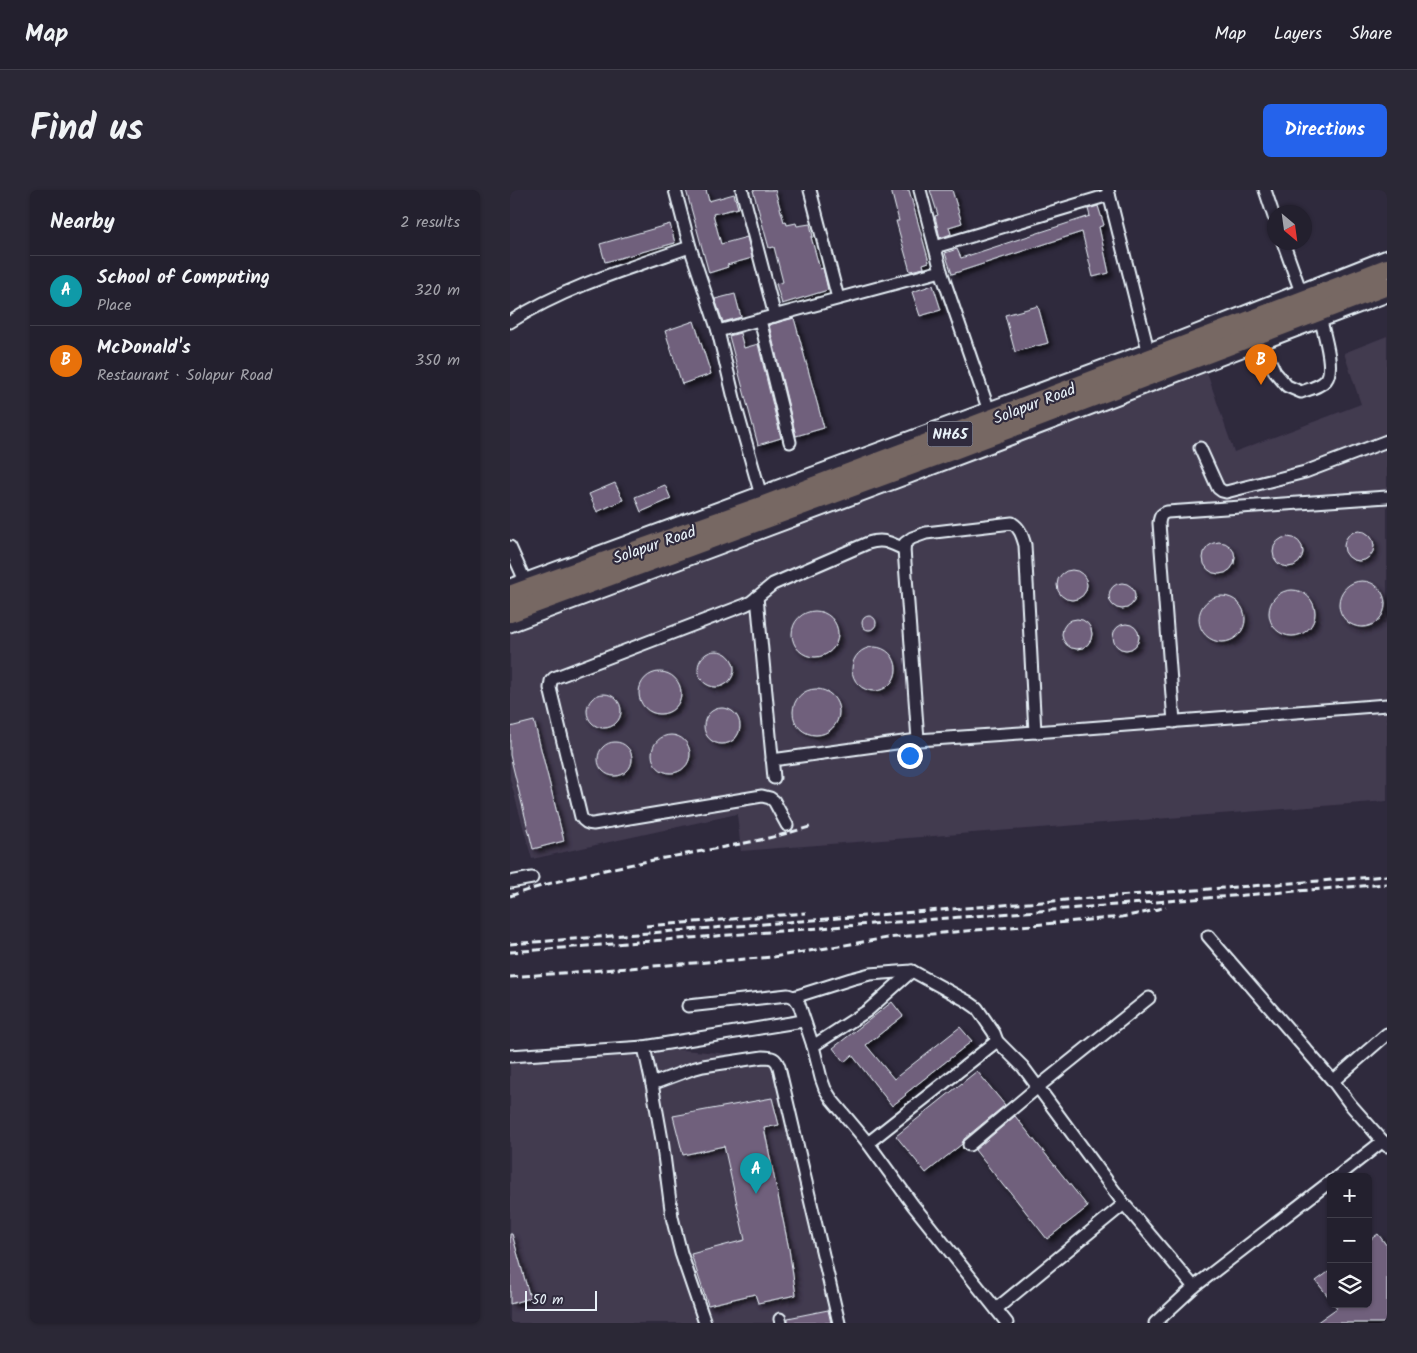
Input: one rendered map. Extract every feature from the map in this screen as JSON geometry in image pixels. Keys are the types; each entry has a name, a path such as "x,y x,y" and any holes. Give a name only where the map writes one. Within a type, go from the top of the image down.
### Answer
{"highway":[{"name":"Solapur Road","path":"510,613 529,590 762,499 948,444 1149,354 1302,295 1386,271"},
{"name":"Solapur Road","path":"510,595 1260,339 1320,316 1386,271"}],"street":[{"path":"675,190 690,247 718,332 762,499 988,408 1149,354 1109,193 935,247"},
{"path":"742,190 775,316"},
{"path":"810,190 838,298"},
{"path":"920,190 941,271 988,408"},
{"path":"1265,190 1270,205"},
{"path":"510,322 558,296 600,278 690,247"},
{"path":"1286,250 1302,295"},
{"path":"718,332 941,271"},
{"path":"510,626 1260,339 1275,372 1287,386 1301,392 1319,385 1327,379 1330,369 1329,355 1320,316 1387,296"},
{"path":"760,320 790,442"},
{"path":"1200,448 1218,488 1226,492 1305,472 1387,441"},
{"path":"1174,722 1159,522 1162,514 1387,498"},
{"path":"918,740 904,549 906,543 912,538 926,533 1012,522 1021,533 1024,545 1035,732"},
{"path":"787,825 774,801 762,796 588,824 581,817 550,688 551,681 554,678 745,606 773,584 868,543 878,540 886,541 904,549"},
{"path":"510,547 529,590"},
{"path":"510,585 529,590"},
{"path":"757,597 774,778"},
{"path":"772,760 918,740 1387,705"},
{"path":"510,882 532,878"},
{"path":"1208,936 1385,1143 1343,1173"},
{"path":"813,1046 867,1011 912,971"},
{"path":"688,1006 788,995 794,997 870,974 912,971 967,1001 977,1008 994,1033 997,1041 1023,1067 1124,1204 1194,1287"},
{"path":"794,997 799,1004 813,1046 820,1078 832,1100 868,1143 913,1205 1007,1323"},
{"path":"969,1145 1149,998"},
{"path":"510,1056 644,1047 804,1021"},
{"path":"1333,1081 1387,1034"},
{"path":"868,1143 997,1041"},
{"path":"644,1047 662,1140 672,1217 681,1253 705,1323"},
{"path":"652,1084 704,1066 763,1057 771,1057 777,1061 839,1323"},
{"path":"1155,1323 1194,1287 1327,1184"},
{"path":"996,1309 1124,1204"}],"shaded area":[{"path":"1387,336 1387,801 741,851 737,814 532,859 510,779 510,631 1206,370 1234,452 1361,404 1344,353"},
{"path":"644,1047 771,1057 838,1323 510,1323 510,1056"}],"building":[{"path":"686,190 706,190 709,201 734,194 738,208 713,214 721,244 747,237 752,258 727,265 728,267 709,273"},
{"path":"753,190 775,190 784,222 786,221 787,225 796,223 797,226 810,224 813,237 811,237 820,269 823,268 828,290 782,304 776,284 783,282 774,247 769,248"},
{"path":"891,190 909,190 929,262 923,264 924,268 910,271 896,221 899,221"},
{"path":"930,190 952,190 962,223 949,227 951,234 940,238 935,216 938,215"},
{"path":"1098,206 1104,225 1099,227 1109,273 1093,277 1082,232 952,274 945,253 957,249 961,258 1090,216 1088,209"},
{"path":"670,224 675,243 605,262 600,244"},
{"path":"933,285 941,310 920,316 912,292"},
{"path":"735,294 741,317 723,322 715,299"},
{"path":"1038,306 1048,343 1015,352 1005,315"},
{"path":"794,318 824,428 796,436 769,325"},
{"path":"694,321 711,374 682,384 665,331"},
{"path":"740,333 744,348 758,344 781,438 758,445 729,336"},
{"path":"615,483 623,500 597,512 589,494"},
{"path":"665,485 671,499 641,512 635,497"},
{"path":"1359,531 1370,535 1374,546 1370,557 1359,561 1348,557 1344,546 1348,535"},
{"path":"1288,537 1299,541 1303,552 1299,563 1288,567 1277,563 1273,552 1277,541"},
{"path":"1219,542 1225,543 1230,547 1234,552 1234,564 1230,569 1225,573 1219,574 1213,573 1208,569 1204,564 1203,558 1204,552 1208,547 1213,543"},
{"path":"1072,570 1083,574 1087,585 1083,596 1072,600 1061,596 1057,585 1061,574"},
{"path":"1357,581 1367,581 1381,591 1385,604 1381,617 1375,623 1367,627 1357,627 1343,617 1339,609 1339,599 1349,585"},
{"path":"1122,583 1131,587 1135,596 1131,605 1122,609 1113,605 1109,596 1113,587"},
{"path":"1287,590 1297,590 1309,596 1314,604 1314,622 1309,630 1301,635 1287,636 1279,633 1272,626 1269,618 1269,608 1272,600 1279,593"},
{"path":"1222,596 1235,600 1241,606 1245,619 1241,632 1235,638 1222,642 1209,638 1203,632 1199,619 1203,606 1209,600"},
{"path":"815,611 828,615 834,621 838,634 834,647 828,653 815,657 802,653 796,647 792,634 796,621 802,615"},
{"path":"869,616 874,618 876,623 874,628 869,630 864,628 862,623 864,618"},
{"path":"1077,619 1088,623 1092,634 1088,645 1077,649 1066,645 1062,634 1066,623"},
{"path":"1126,624 1135,628 1139,637 1135,646 1126,650 1117,646 1113,637 1117,628"},
{"path":"874,647 886,651 892,657 896,669 892,681 886,687 874,691 862,687 856,681 852,669 856,657 862,651"},
{"path":"716,651 723,652 729,656 733,662 733,676 729,682 723,686 716,687 709,686 703,682 699,676 698,669 699,662 703,656 709,652"},
{"path":"656,672 664,672 675,678 681,693 675,708 664,714 656,714 645,708 639,697 639,689 645,678"},
{"path":"821,689 825,690 835,699 838,703 838,721 829,731 821,735 811,735 803,731 794,721 793,707 797,699 807,690"},
{"path":"604,694 616,699 621,711 616,723 604,728 592,723 587,711 592,699"},
{"path":"722,708 729,709 735,713 739,719 739,733 735,739 729,743 722,744 715,743 709,739 705,733 704,726 705,719 709,713 715,709"},
{"path":"534,721 564,841 533,849 510,755 510,727"},
{"path":"671,735 684,741 690,754 684,767 671,773 658,767 652,754 658,741"},
{"path":"615,742 622,743 627,747 631,752 631,766 627,771 622,775 615,776 608,775 603,771 599,766 598,759 599,752 603,747 608,743"},
{"path":"892,1002 903,1016 866,1045 894,1079 960,1027 972,1041 892,1106 852,1055 844,1062 833,1048"},
{"path":"977,1071 1005,1105 964,1139 962,1144 926,1173 896,1136"},
{"path":"772,1098 779,1125 764,1128 789,1249 796,1295 758,1303 755,1294 708,1305 691,1254 745,1240 724,1146 683,1155 673,1116"},
{"path":"1015,1116 1088,1207 1047,1239 975,1150"},
{"path":"510,1234 512,1234 530,1298 510,1304"},
{"path":"1378,1234 1387,1246 1387,1323 1316,1323 1337,1308 1372,1308 1372,1238"},
{"path":"1327,1273 1327,1295 1316,1281"},
{"path":"828,1310 831,1323 788,1323 788,1318"}],"railway":[{"path":"510,896 599,871 782,835 813,826"},
{"path":"510,944 1387,876"},
{"path":"510,952 1387,884"},
{"path":"510,977 773,957 887,938 1122,917 1166,907"},
{"path":"646,926 806,913"}],"place":[{"name":"McDonald's","path":"1261,385"},
{"name":"School of Computing","path":"756,1194"}]}
